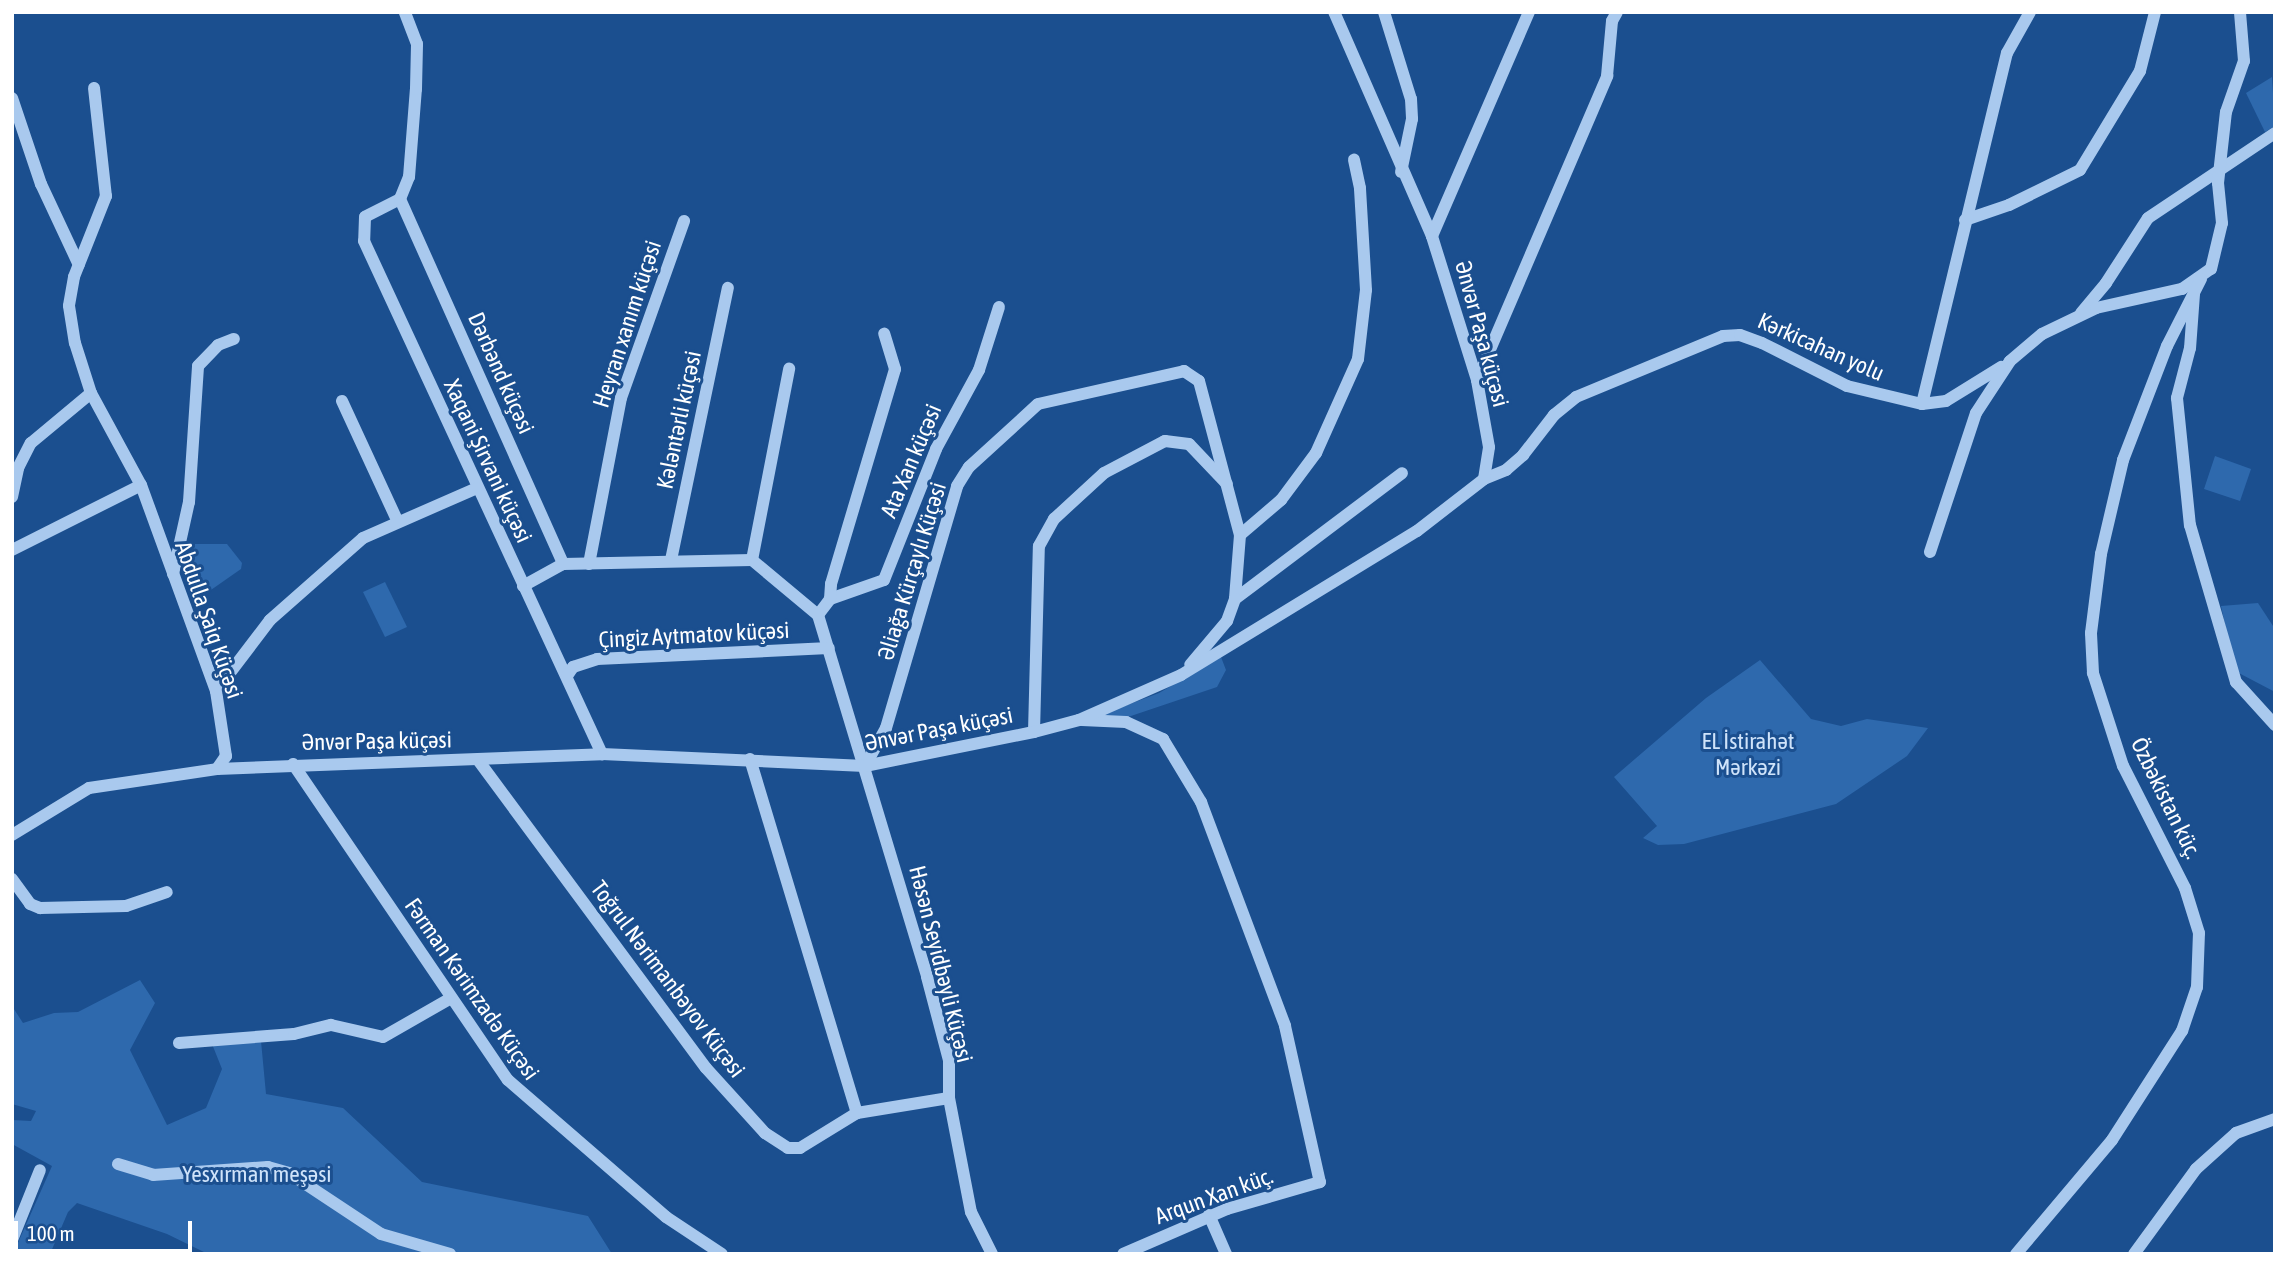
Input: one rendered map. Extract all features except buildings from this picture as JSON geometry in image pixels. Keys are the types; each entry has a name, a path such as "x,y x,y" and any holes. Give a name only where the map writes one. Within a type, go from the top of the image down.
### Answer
{"street":[{"path":"400,199 409,177 416,89 416,44 405,12"},
{"name":"Ənvər Paşa küçəsi","path":"12,835 89,788 217,769 602,754 865,766 1034,732 1079,720 1181,675 1417,531 1483,479 1489,447 1477,380 1432,236 1401,173 1334,12"},
{"path":"1384,12 1411,99 1412,118 1401,173"},
{"path":"1515,43 1520,12"},
{"path":"1432,236 1529,12"},
{"path":"1477,380 1607,76 1612,21 1617,12"},
{"path":"1922,404 2007,53 2030,12"},
{"path":"1965,220 2020,200 2080,170 2140,71 2155,12"},
{"name":"Özbəkistan küç.","path":"2016,1254 2112,1140 2182,1031 2197,986 2199,933 2185,888 2119,755 2093,673 2091,633 2101,555 2123,460 2167,346 2201,279 2211,269 2220,242 2221,165 2226,112 2244,61 2240,12"},
{"name":"Abdulla Şaiq Küçəsi","path":"94,88 106,196 79,265 69,306 91,393 141,485 216,691 226,756 217,769"},
{"path":"12,98 41,184 79,265"},
{"path":"2074,320 2106,283 2148,219 2221,165 2275,133"},
{"path":"1240,535 1281,500 1315,453 1358,359 1366,290 1354,160"},
{"name":"Xaqani Şirvani küçəsi","path":"400,199 365,217 363,241 602,754"},
{"name":"Dərbənd küçəsi","path":"400,199 563,564"},
{"name":"Heyran xanım küçəsi","path":"589,564 621,398 684,221"},
{"path":"1930,552 1976,413 2010,361 2042,334 2096,308 2170,292 2201,279"},
{"name":"Kələntərli küçəsi","path":"671,560 728,288"},
{"path":"2194,294 2190,348 2177,398 2190,525 2236,682 2275,725"},
{"name":"Ata Xan küçəsi","path":"830,599 884,580 936,449 979,370 999,307"},
{"path":"818,615 830,599 831,584 895,369 884,334"},
{"name":"Kərkicahan yolu","path":"1483,479 1506,470 1576,397 1723,336 1740,335 1847,386 1922,404 1945,401 1978,385 2010,361"},
{"path":"173,575 189,502 198,366 218,345 234,339"},
{"path":"523,586 563,564 752,560 789,369"},
{"name":"Əliağa Kürçaylı Küçəsi","path":"865,766 897,693 957,486 969,467 1038,404 1184,371 1199,381 1240,535 1235,599"},
{"path":"12,497 18,468 31,443 91,393"},
{"path":"341,401 398,523"},
{"path":"1034,732 1039,546 1054,519 1104,474 1165,441 1189,444 1228,486"},
{"path":"1181,675 1227,621 1235,599 1402,473"},
{"path":"12,550 141,485"},
{"path":"216,691 270,620 311,579 363,538 477,488"},
{"name":"Çingiz Aytmatov küçəsi","path":"752,560 818,615 865,766"},
{"name":"Çingiz Aytmatov küçəsi","path":"567,676 573,667 597,659 829,648"},
{"name":"Arqun Xan küç.","path":"1079,720 1126,722 1163,738 1201,802 1285,1026 1320,1182 1209,1216 1123,1254"},
{"name":"Toğrul Nərimanbəyov Küçəsi","path":"478,760 706,1068 765,1133 788,1148 800,1148 857,1113 949,1098"},
{"path":"750,760 857,1113"},
{"name":"Fərman Kərimzadə Küçəsi","path":"293,764 451,998 526,1100 694,1239 722,1254"},
{"name":"Həsən Seyidbəyli Küçəsi","path":"865,766 949,1060 949,1098 971,1212 992,1254"},
{"path":"12,878 30,905 40,908 126,906 167,892"},
{"path":"179,1044 294,1034 331,1025 383,1037 451,998"},
{"path":"2134,1254 2196,1168 2236,1133 2275,1119"},
{"path":"118,1164 153,1175 268,1167 289,1173 381,1234 450,1254"},
{"path":"12,1240 40,1170"},
{"path":"1209,1216 1226,1254"}],"green space":[{"path":"2272,77 2275,126 2265,132 2246,93"},
{"path":"2215,456 2251,469 2240,501 2204,489"},
{"path":"195,544 227,544 242,563 241,569 208,592 200,593 186,560"},
{"path":"385,582 407,627 385,637 363,592"},
{"path":"2258,603 2275,629 2275,692 2235,671 2221,606"},
{"path":"1221,657 1226,670 1217,687 1125,718 1098,716 1159,693"},
{"name":"EL İstirahət Mərkəzi","path":"1760,660 1811,719 1841,726 1867,719 1928,728 1907,756 1836,804 1684,844 1658,845 1643,838 1657,826 1614,777 1706,698"},
{"name":"Yesxırman meşəsi","path":"140,980 155,1003 130,1050 167,1125 206,1108 222,1069 212,1044 261,1041 266,1094 343,1108 422,1182 588,1216 612,1254 208,1254 167,1234 77,1203 68,1212 50,1254 13,1254 52,1166 12,1144 12,1120 31,1121 36,1111 12,1104 12,1006 23,1023 54,1013 78,1012"}]}
